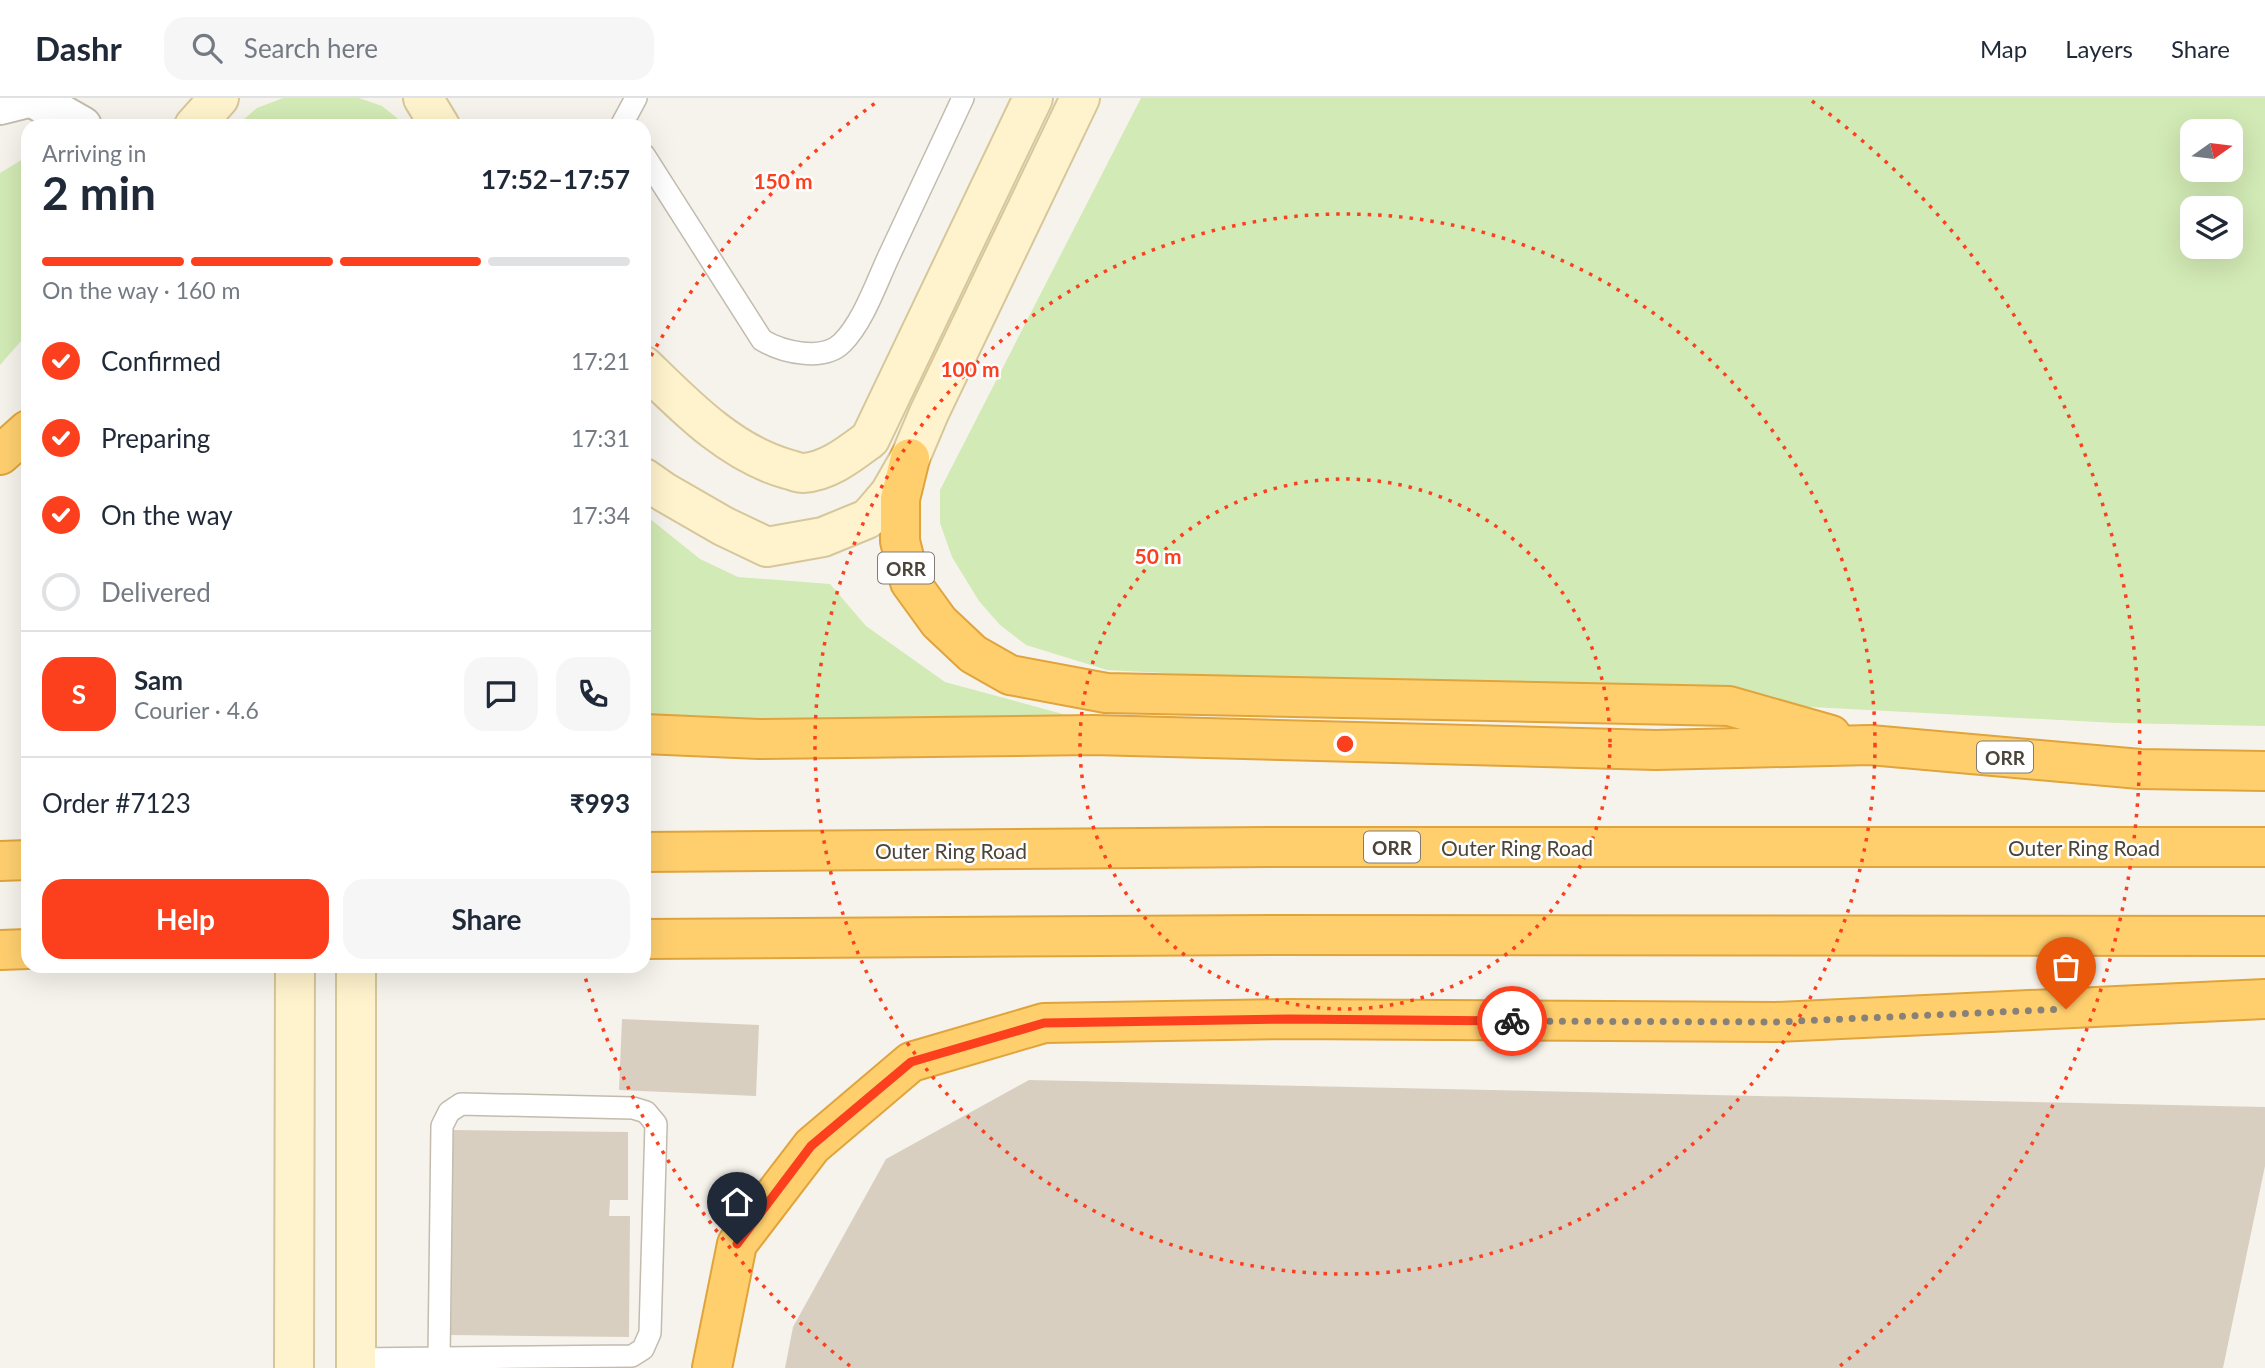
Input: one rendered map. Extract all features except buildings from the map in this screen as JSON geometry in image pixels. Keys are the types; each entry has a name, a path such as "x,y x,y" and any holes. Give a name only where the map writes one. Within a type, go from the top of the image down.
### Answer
{"highway":[{"path":"0,455 21,436"},
{"name":"ORR","path":"910,458 900,499 900,541 910,582 939,622 973,654 1010,675 1106,693 1729,706 1870,745"},
{"name":"ORR","path":"651,734 760,738 1093,736 1656,750 1870,745 2140,769 2265,771"},
{"name":"Outer Ring Road","path":"651,852 1255,847 2265,847"},
{"path":"0,861 21,860"},
{"path":"651,939 1256,935 2265,936"},
{"path":"0,950 21,949"},
{"path":"712,1368 737,1244 811,1146 911,1062 1044,1023 1289,1019 1776,1022 2265,999"}],"main road":[{"path":"200,119 219,98"},
{"path":"651,373 724,437 768,464 803,473 838,463 870,439 1032,98"},
{"path":"651,483 723,526 767,547 823,537 867,519 890,493 910,458 935,400 1080,98"},
{"path":"294,1368 295,973"},
{"path":"356,973 356,1364"}],"street":[{"path":"0,105 31,98 69,119"}],"lane":[{"path":"627,119 636,98"},
{"path":"651,166 762,341 778,349 804,354 821,352 841,344 863,311 963,98"},
{"path":"439,1358 442,1126 449,1112 461,1104 633,1108 646,1112 656,1124 650,1333 643,1349 599,1368"},
{"path":"356,1364 439,1358 632,1356"}],"green space":[{"path":"283,98 359,98 382,106 398,119 244,119 257,108"},
{"path":"1141,98 2265,98 2265,726 2116,723 1107,670 1026,645 1000,625 979,601 952,557 940,523 940,490"},
{"path":"21,160 21,341 0,365 0,173"},
{"path":"651,520 700,559 738,577 830,584 866,626 945,682 1070,716 651,720"}],"way so far":[{"path":"1512,1021 1776,1022 2066,1009"}],"route":[{"path":"737,1244 811,1146 911,1062 1044,1023 1289,1019 1512,1021"}]}
